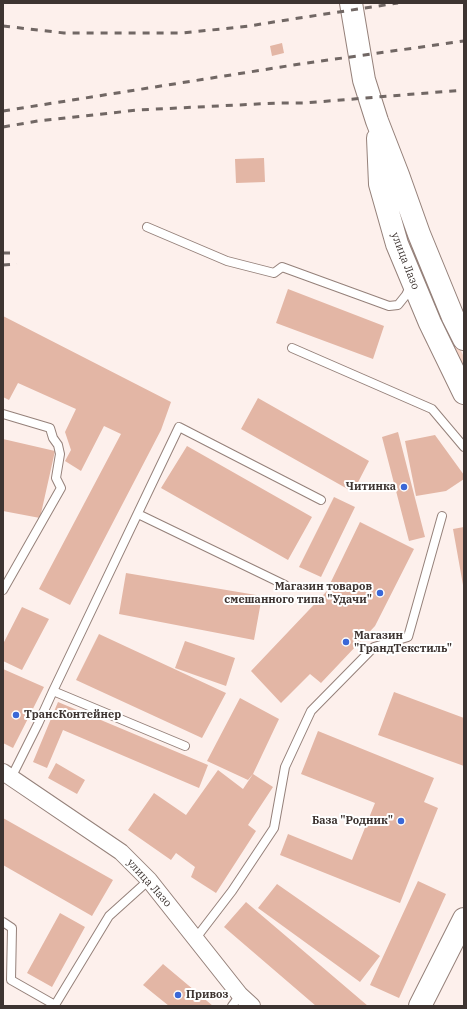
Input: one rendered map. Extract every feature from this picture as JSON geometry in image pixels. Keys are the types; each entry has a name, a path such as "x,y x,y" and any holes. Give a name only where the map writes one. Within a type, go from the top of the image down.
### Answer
{"main road":[{"name":"улица Лазо","path":"352,3 364,80 377,121 419,234 453,317 464,339"},
{"name":"улица Лазо","path":"377,121 380,184 397,244 430,324 464,393"},
{"path":"420,1006 464,919"}],"street":[{"name":"улица Лазо","path":"7,775 121,852 149,880 196,938 236,1001 252,1006"}],"lane":[{"path":"147,227 227,262 274,273 282,267 389,306 398,305 406,295 412,282"},
{"path":"292,348 432,409 464,447"},
{"path":"3,414 50,428 58,445 60,454 56,478 61,488 3,590"},
{"path":"7,775 38,724 179,427 321,500"},
{"path":"138,514 285,585"},
{"path":"196,938 232,891 274,828 284,767 311,711 374,647 408,637 442,516"},
{"path":"53,691 186,746"},
{"path":"3,922 12,928 11,980 55,1005 109,916 149,880"}],"shaded area":[{"path":"409,227 464,357 464,368 430,296 404,228"}],"building":[{"path":"282,43 284,53 272,56 270,46"},
{"path":"264,158 265,182 236,183 235,159"},
{"path":"288,289 384,326 373,359 276,323"},
{"path":"3,316 171,402 161,430 70,605 39,589 121,434 104,426 81,471 65,461 71,450 65,432 76,409 18,383 9,400 3,397"},
{"path":"258,398 369,461 353,492 241,429"},
{"name":"Читинка","path":"398,432 425,537 409,541 382,437"},
{"path":"435,435 464,475 464,479 446,491 416,496 405,441"},
{"path":"3,439 55,451 40,518 3,511"},
{"path":"187,446 312,517 288,560 161,488"},
{"path":"334,497 355,507 321,577 299,567"},
{"path":"360,522 414,549 375,626 321,683 310,674 281,703 251,671 326,592"},
{"path":"464,527 464,585 463,585 453,529"},
{"path":"126,573 262,596 254,640 119,614"},
{"path":"22,607 49,619 22,670 3,661 3,644"},
{"path":"99,634 226,693 202,738 76,680"},
{"path":"185,641 235,658 226,686 175,668"},
{"name":"ТрансКонтейнер","path":"3,669 44,687 13,748 3,743"},
{"path":"394,692 464,718 464,766 378,735"},
{"path":"240,698 279,719 253,774 248,780 207,761"},
{"path":"58,702 208,765 199,788 63,730 47,768 33,762"},
{"name":"База \"Родник\"","path":"318,731 434,778 424,802 438,808 400,903 280,855 288,834 352,860 375,803 301,774"},
{"path":"56,763 85,780 77,794 48,778"},
{"path":"218,770 243,789 253,774 273,787 248,825 256,831 216,893 191,877 195,867 176,853 171,860 128,830 154,793 186,815"},
{"path":"3,818 113,880 92,916 3,865"},
{"path":"418,881 446,894 399,998 370,985"},
{"path":"277,884 380,956 360,982 258,908"},
{"path":"246,902 368,1006 316,1006 224,927"},
{"path":"60,913 85,927 52,987 27,973"},
{"name":"Привоз","path":"163,964 213,1006 169,1006 143,985"}],"railway":[{"path":"3,26 64,33 183,33 249,26 398,3"},
{"path":"3,111 300,64 464,41"},
{"path":"3,127 38,121 138,110 304,103 464,90"},
{"path":"3,253 15,253"},
{"path":"3,265 17,264"}],"place":[{"name":"Читинка","path":"404,487"},
{"name":"Магазин товаров смешанного типа \"Удачи\"","path":"380,593"},
{"name":"Магазин \"ГрандТекстиль\"","path":"346,642"},
{"name":"ТрансКонтейнер","path":"16,715"},
{"name":"База \"Родник\"","path":"401,821"},
{"name":"Привоз","path":"178,995"}]}
